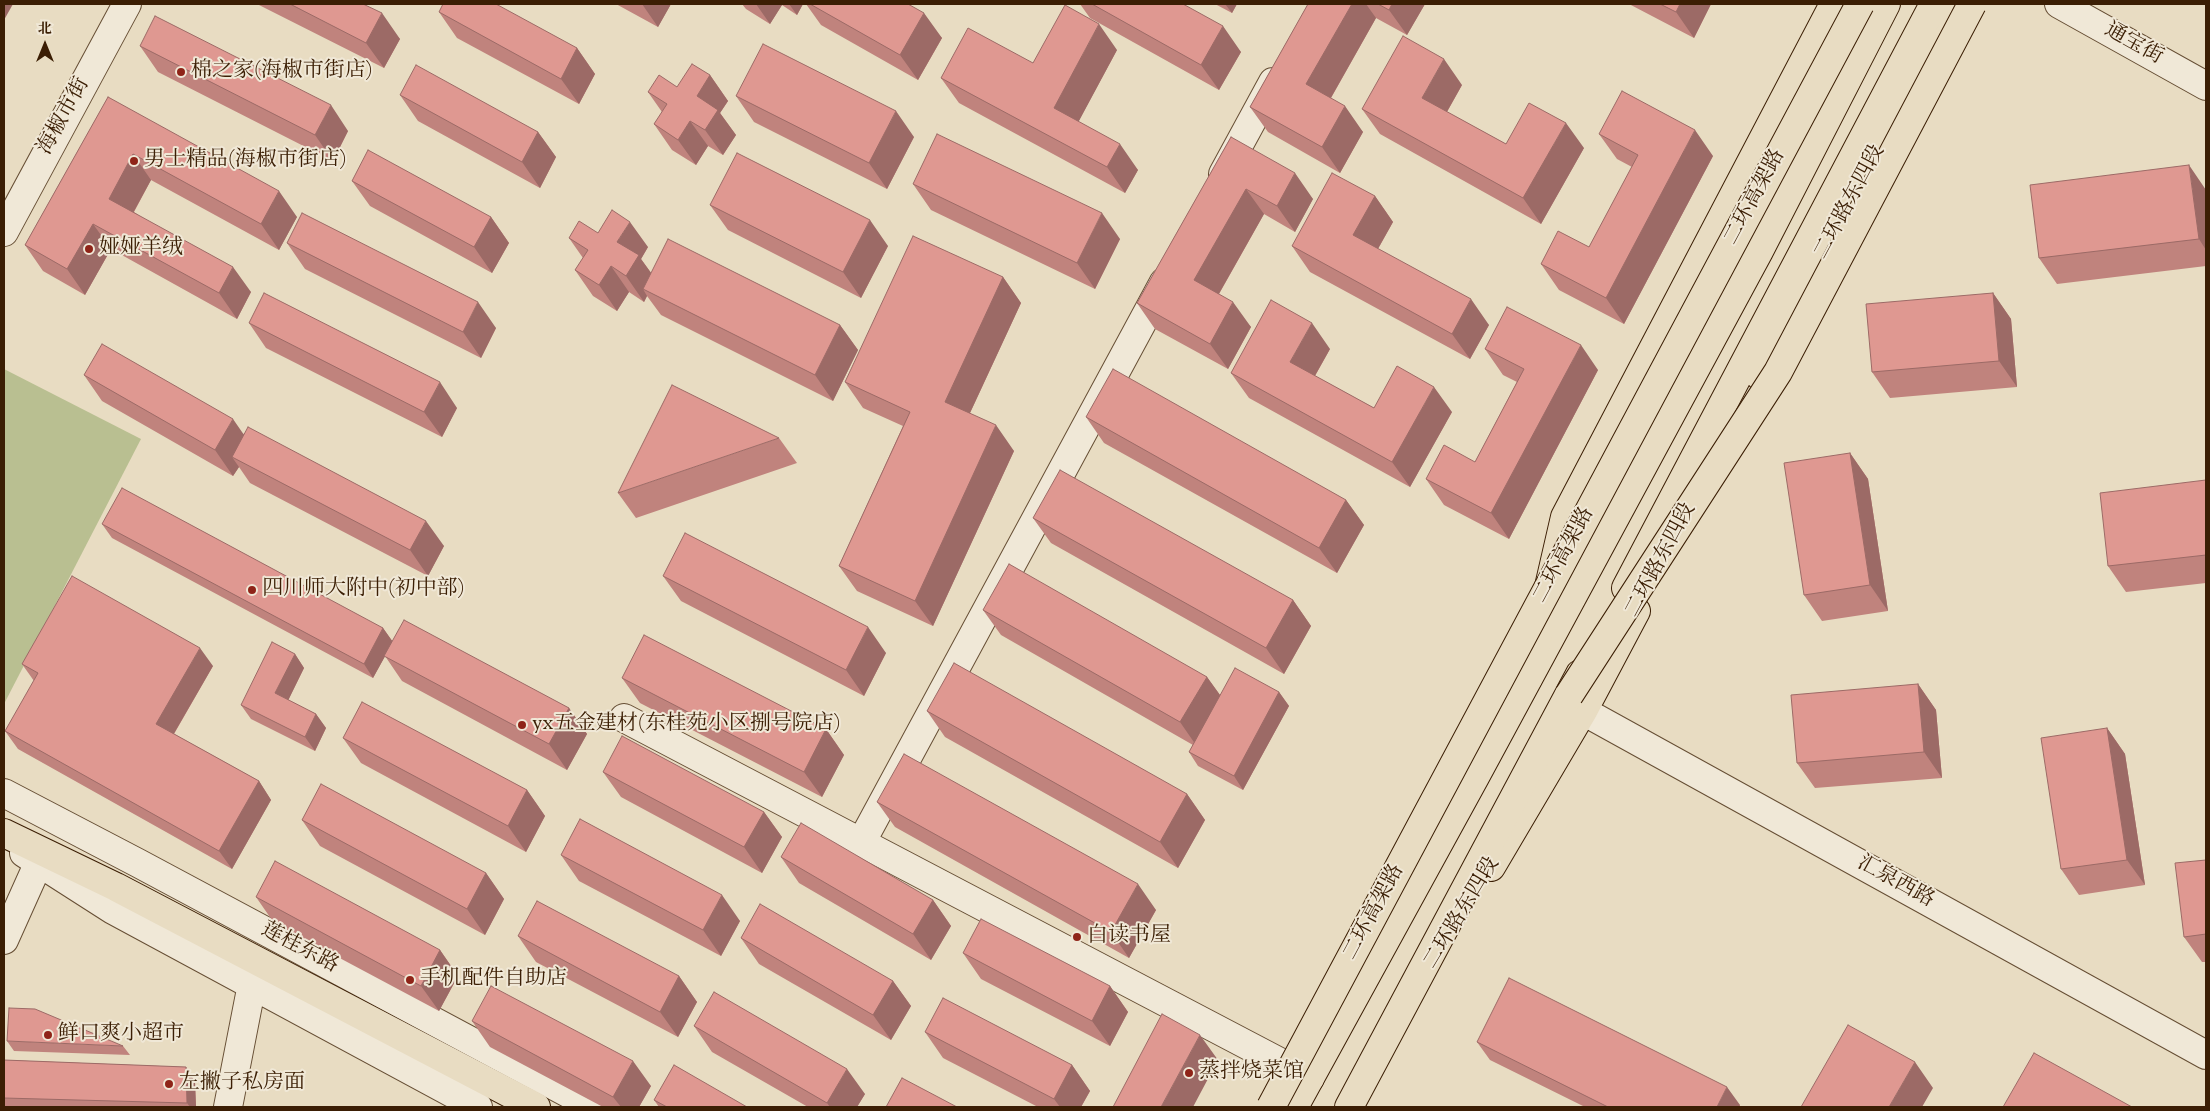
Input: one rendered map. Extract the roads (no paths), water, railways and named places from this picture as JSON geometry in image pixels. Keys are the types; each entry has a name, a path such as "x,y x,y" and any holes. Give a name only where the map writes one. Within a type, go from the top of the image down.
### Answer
{"main road":[{"path":"1528,678 1565,518 1834,4"},
{"name":"二环高架路","path":"1271,1107 1860,4"},
{"path":"1294,1107 1759,251 1886,4"},
{"path":"1576,703 1934,4"},
{"name":"二环路东四段","path":"1576,703 1956,4"},
{"path":"1349,1107 1576,703 1778,372 1972,4"},
{"path":"4,833 116,886 536,1107"}],"street":[{"name":"海椒市街","path":"4,232 12,192 127,4"},
{"name":"通宝街","path":"2059,4 2206,86"},
{"path":"1211,196 1287,56"},
{"path":"861,843 1178,257"},
{"name":"汇泉西路","path":"1576,703 2206,1055"},
{"path":"624,718 1310,1078"},
{"name":"莲桂东路","path":"4,794 138,863 594,1107"},
{"path":"4,840 113,910 478,1107"},
{"path":"4,940 39,862"},
{"path":"228,1107 252,984"}],"place":[{"name":"棉之家(海椒市街店)","path":"181,72"},
{"name":"男士精品(海椒市街店)","path":"134,161"},
{"name":"娅娅羊绒","path":"89,249"},
{"name":"四川师大附中(初中部)","path":"252,590"},
{"name":"yx五金建材(东桂苑小区捌号院店)","path":"522,725"},
{"name":"白读书屋","path":"1077,937"},
{"name":"手机配件自助店","path":"410,980"},
{"name":"鲜口爽小超市","path":"48,1035"},
{"name":"蒸拌烧菜馆","path":"1189,1073"},
{"name":"左撇子私房面","path":"169,1084"}]}
